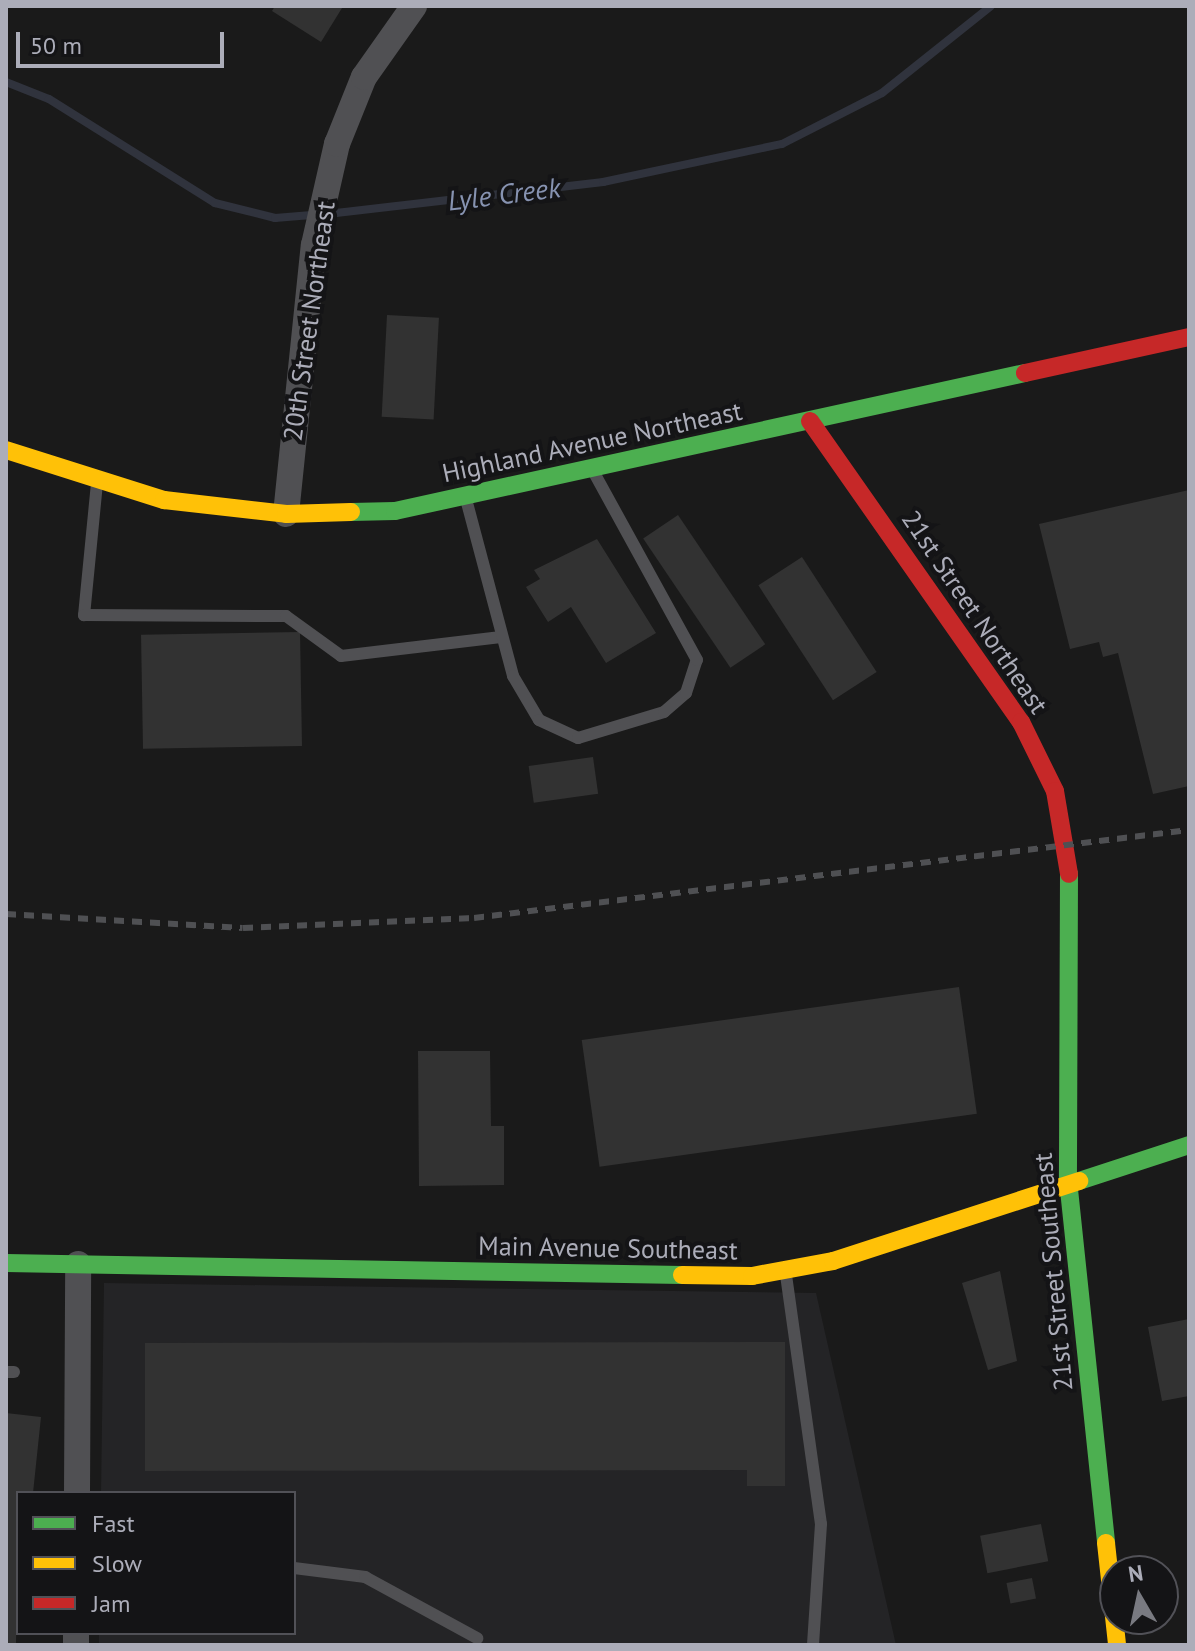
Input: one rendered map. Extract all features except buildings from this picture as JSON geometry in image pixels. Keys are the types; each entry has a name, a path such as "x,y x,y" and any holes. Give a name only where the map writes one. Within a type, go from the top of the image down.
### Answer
{"street":[{"name":"20th Street Northeast","path":"286,514 314,245 337,144 364,77 414,6"},
{"name":"Highland Avenue Northeast","path":"6,450 97,483 164,500 286,514 395,511 593,471 1189,337"},
{"name":"21st Street Northeast","path":"810,421 1021,722 1055,791 1069,847"},
{"name":"21st Street Southeast","path":"1069,847 1068,1180 1117,1645"},
{"name":"Main Avenue Southeast","path":"6,1263 785,1272 1068,1180 1189,1145"},
{"path":"77,1491 78,1264"}],"lane":[{"path":"466,497 501,637 527,702 554,733 578,738 664,712 692,682 697,660 676,614 593,471"},
{"path":"97,483 84,615 286,616 341,656 501,637"},
{"path":"785,1272 821,1524 813,1645"},
{"path":"296,1568 365,1577 477,1638"}],"shaded area":[{"path":"104,1283 816,1293 896,1645 99,1645 99,1635 296,1635 296,1491 101,1491"}],"waterway":[{"name":"Lyle Creek","path":"6,82 49,99 215,203 275,218 603,182 782,144 882,93 991,6"}],"railway":[{"path":"6,914 243,928 474,918 1189,830"}],"traffic: fast":[{"path":"351,512 395,511 1025,373"},
{"path":"1069,874 1068,1180 1106,1543"},
{"path":"1079,1181 1189,1145"},
{"path":"6,1263 682,1275"}],"traffic: slow":[{"path":"6,450 164,500 286,514 351,512"},
{"path":"682,1275 752,1276 833,1261 1079,1181"},
{"path":"1106,1543 1117,1645"}],"traffic: jam":[{"path":"1025,373 1189,337"},
{"path":"810,421 1021,722 1055,791 1069,874"}]}
